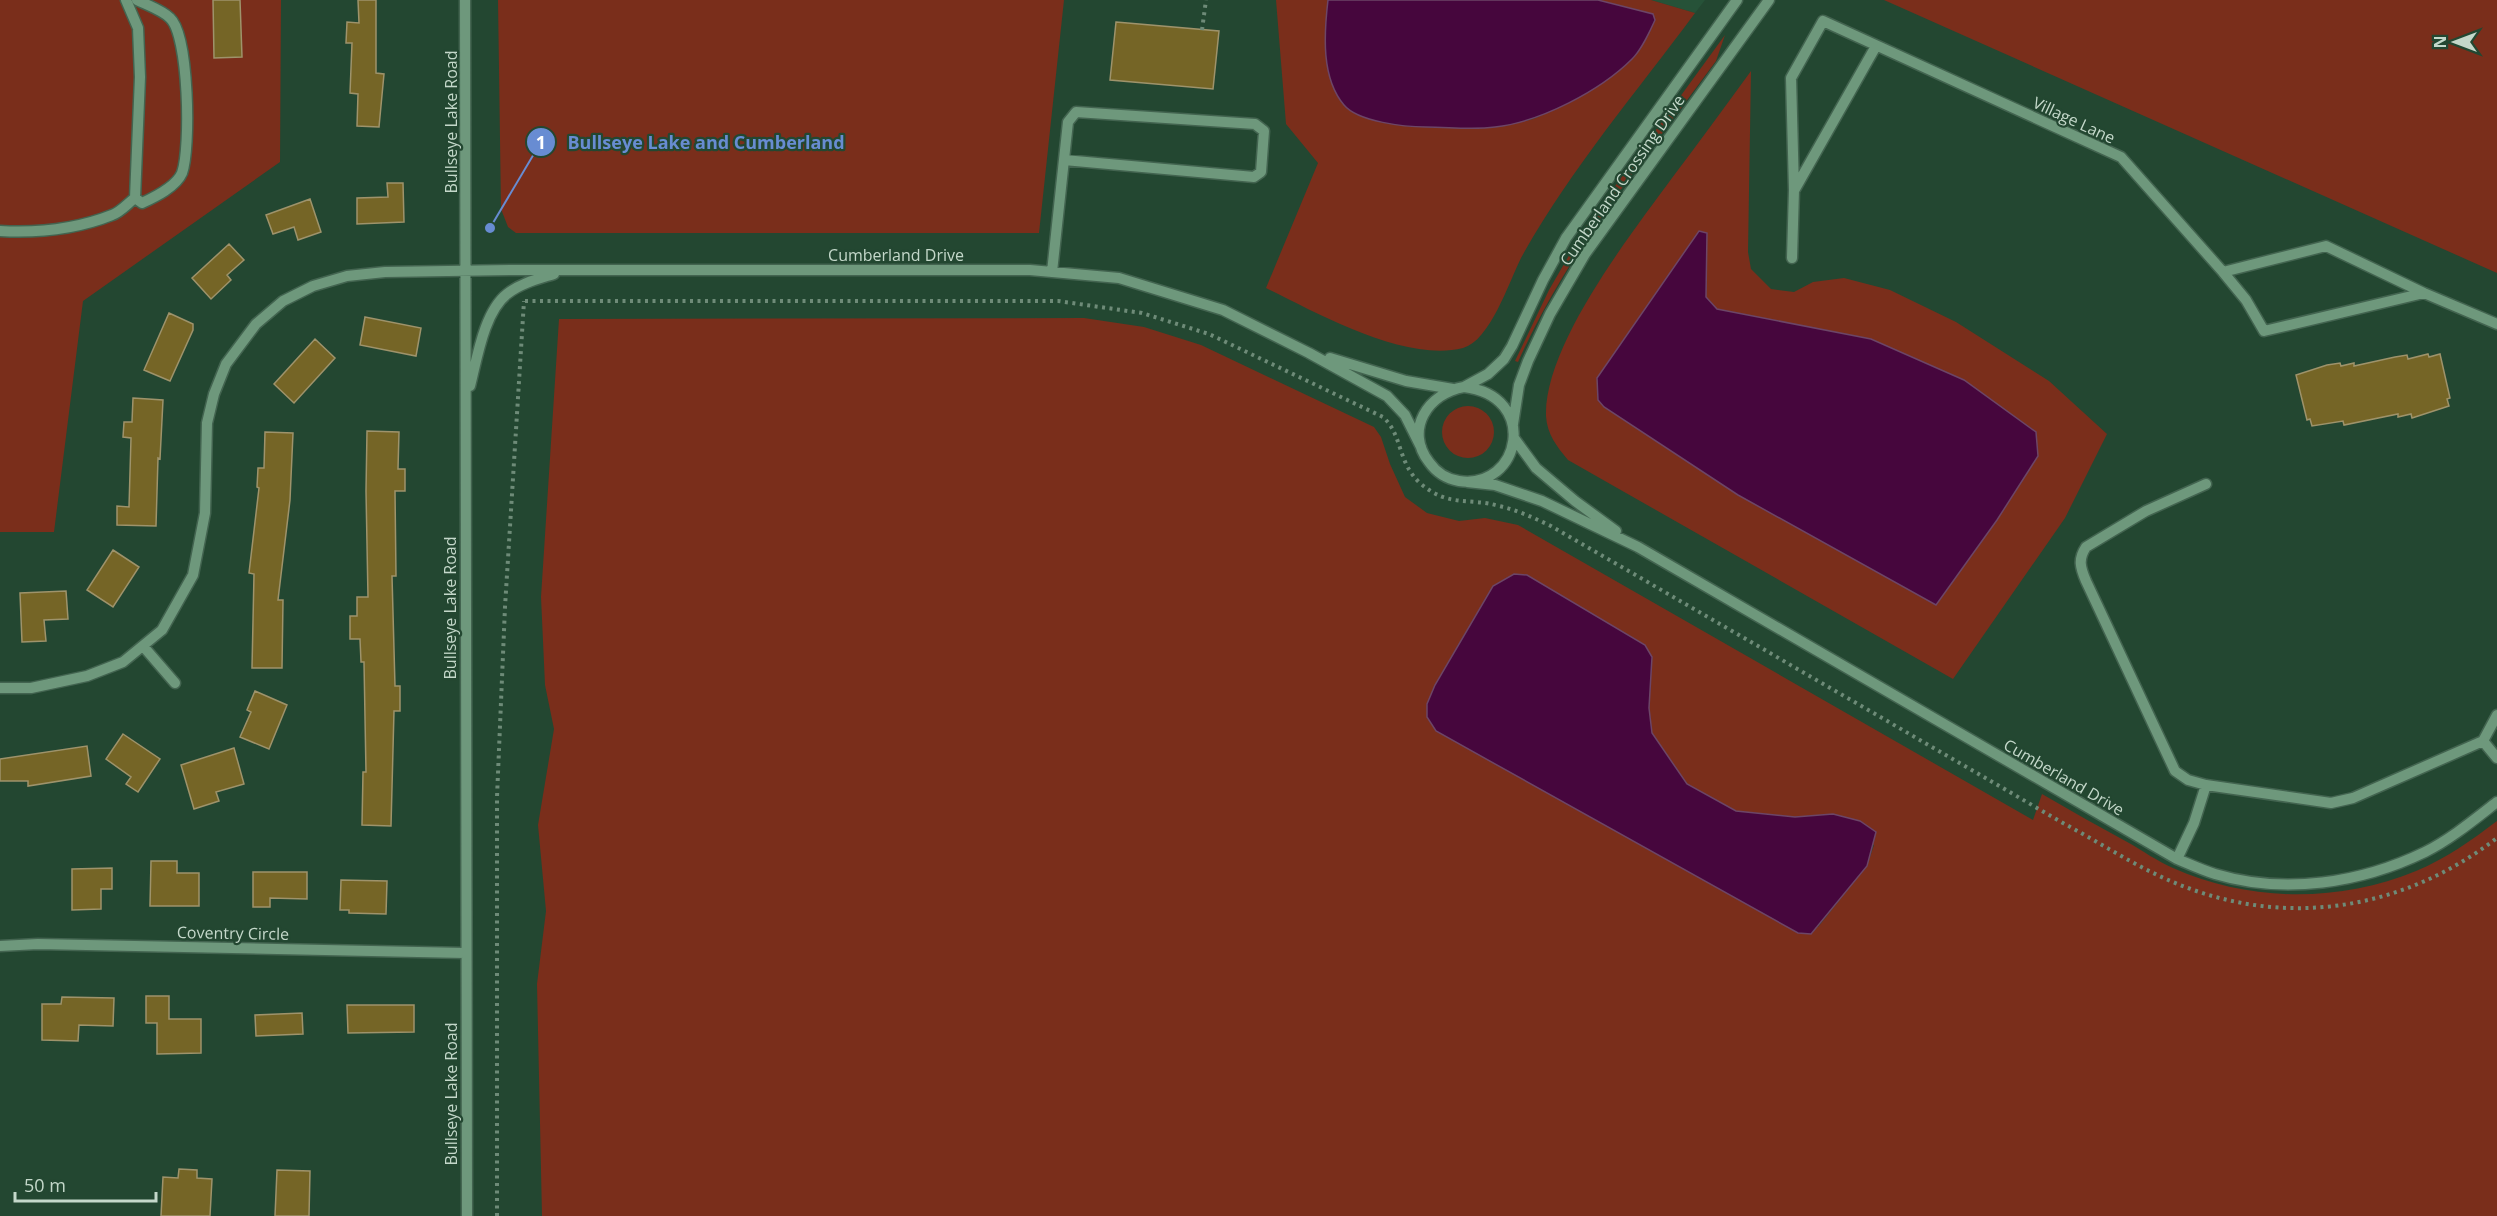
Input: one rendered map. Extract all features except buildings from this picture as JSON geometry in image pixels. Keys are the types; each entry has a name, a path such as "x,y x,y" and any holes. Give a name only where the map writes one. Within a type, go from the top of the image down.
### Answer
{"street":[{"path":"0,231 29,233 79,225 115,214 135,198 140,77 138,28 126,0"},
{"path":"135,198 142,203 156,197 181,174 186,137 183,44 170,18 137,0"},
{"name":"Bullseye Lake Road","path":"465,0 467,1216"},
{"name":"Cumberland Crossing Drive","path":"1459,388 1488,374 1504,359 1566,238 1737,0"},
{"name":"Cumberland Crossing Drive","path":"1513,424 1519,385 1528,361 1550,314 1585,254 1769,0"},
{"name":"Village Lane","path":"1792,258 1794,190 1791,78 1823,21 2121,157 2223,272 2246,300 2264,331 2424,293"},
{"name":"Village Lane","path":"1794,190 1876,46"},
{"path":"1052,272 1068,122 1076,112 1255,124 1264,131 1261,171 1254,177 1064,160"},
{"path":"2223,272 2326,246 2424,293 2497,324"},
{"path":"466,404 488,321 501,300 522,284 564,270"},
{"name":"Cumberland Drive","path":"0,688 31,688 87,676 123,662 162,630 193,574 205,513 206,437 209,408 226,364 243,338 283,302 329,280 363,273 564,270 1030,270 1119,278 1223,310 1310,352 1387,396 1405,415 1421,447"},
{"name":"Cumberland Drive","path":"1310,352 1406,381 1459,388"},
{"path":"1459,388 1481,389 1492,394 1509,413 1513,424 1514,438 1508,456 1496,472 1482,479 1467,482 1452,479 1438,472 1428,461 1421,447 1422,413 1441,395 1459,388"},
{"name":"Cumberland Drive","path":"1514,438 1536,468 1575,501 1638,547"},
{"name":"Cumberland Drive","path":"1467,482 1496,485 1542,501 1638,547 2177,859 2216,874 2260,883 2307,884 2343,880 2380,871 2427,851 2497,802"},
{"path":"2206,484 2146,511 2086,547 2080,556 2080,567 2175,771 2188,780 2206,785 2331,803 2353,798 2483,741 2497,715"},
{"path":"143,646 175,683"},
{"path":"2483,741 2497,758"},
{"path":"2177,859 2194,822 2206,785"},
{"name":"Coventry Circle","path":"0,946 38,944 465,953"}],"path":[{"path":"1202,30 1206,0"},
{"path":"515,301 1058,301 1142,313 1209,334 1383,417 1395,433 1408,470 1432,492 1453,501 1498,505 1531,516 1551,526 2063,822 2147,869 2187,888 2224,900 2258,905 2292,908 2354,904 2417,886 2466,860 2497,838"},
{"path":"497,1216 497,797 505,607 524,301"}],"shaded area":[{"path":"0,0 281,0 280,162 83,301 54,532 0,532"},
{"path":"498,0 1064,0 1039,233 516,233 508,227 501,209"},
{"path":"1276,0 1328,0 1326,54 1328,68 1337,94 1344,105 1358,114 1380,121 1440,128 1501,125 1526,121 1542,115 1653,14 1598,0 1651,0 1695,13 1560,194 1521,258 1498,309 1482,334 1473,343 1463,348 1440,351 1389,342 1362,333 1266,288 1318,163 1286,124"},
{"path":"1328,0 1598,0 1653,14 1655,20 1639,51 1619,71 1586,93 1550,112 1495,127 1417,127 1395,125 1360,116 1344,105 1331,82 1328,69 1325,41"},
{"path":"1651,0 1705,0 1695,13"},
{"path":"1884,0 2497,0 2497,273"},
{"path":"1725,35 1716,61 1583,244 1538,321 1518,362 1515,361 1549,290 1586,226"},
{"path":"1751,71 1748,252 1751,269 1771,289 1794,292 1813,282 1844,278 1890,290 1956,322 2049,381 2107,434 2065,518 1953,679 1568,460 1556,445 1548,429 1546,416 1549,388 1559,357 1574,324 1614,259","holes":["1707,233 1706,297 1717,309 1871,339 1964,380 2036,432 2037,456 1997,520 1936,604 1604,407"]},
{"path":"1699,231 1707,233 1706,297 1717,309 1871,339 1964,380 2036,432 2038,456 1997,520 1936,605 1738,495 1604,407 1598,400 1597,378"},
{"path":"1084,318 1144,327 1201,345 1374,427 1381,437 1405,497 1427,513 1459,521 1485,518 1518,525 2033,820 2042,794 2173,868 2232,887 2294,894 2356,889 2416,871 2458,849 2497,821 2497,1216 542,1216 537,984 546,911 538,825 554,729 545,685 541,597 559,319","holes":["1514,574 1652,657 1649,708 1652,733 1687,784 1736,811 1795,817 1833,814 1874,845 1867,866 1818,927 1436,731 1427,717 1427,704 1435,685 1493,586"]},
{"path":"1468,406 1482,410 1490,418 1494,432 1490,446 1482,454 1468,458 1454,454 1446,446 1442,432 1446,418 1454,410"},
{"path":"1514,574 1527,575 1645,645 1652,657 1649,708 1652,733 1687,784 1736,811 1795,817 1833,814 1860,821 1876,832 1867,866 1811,934 1798,933 1436,731 1427,717 1427,704 1435,685 1493,586"}],"place":[{"name":"Bullseye Lake and Cumberland","path":"490,228"}]}
